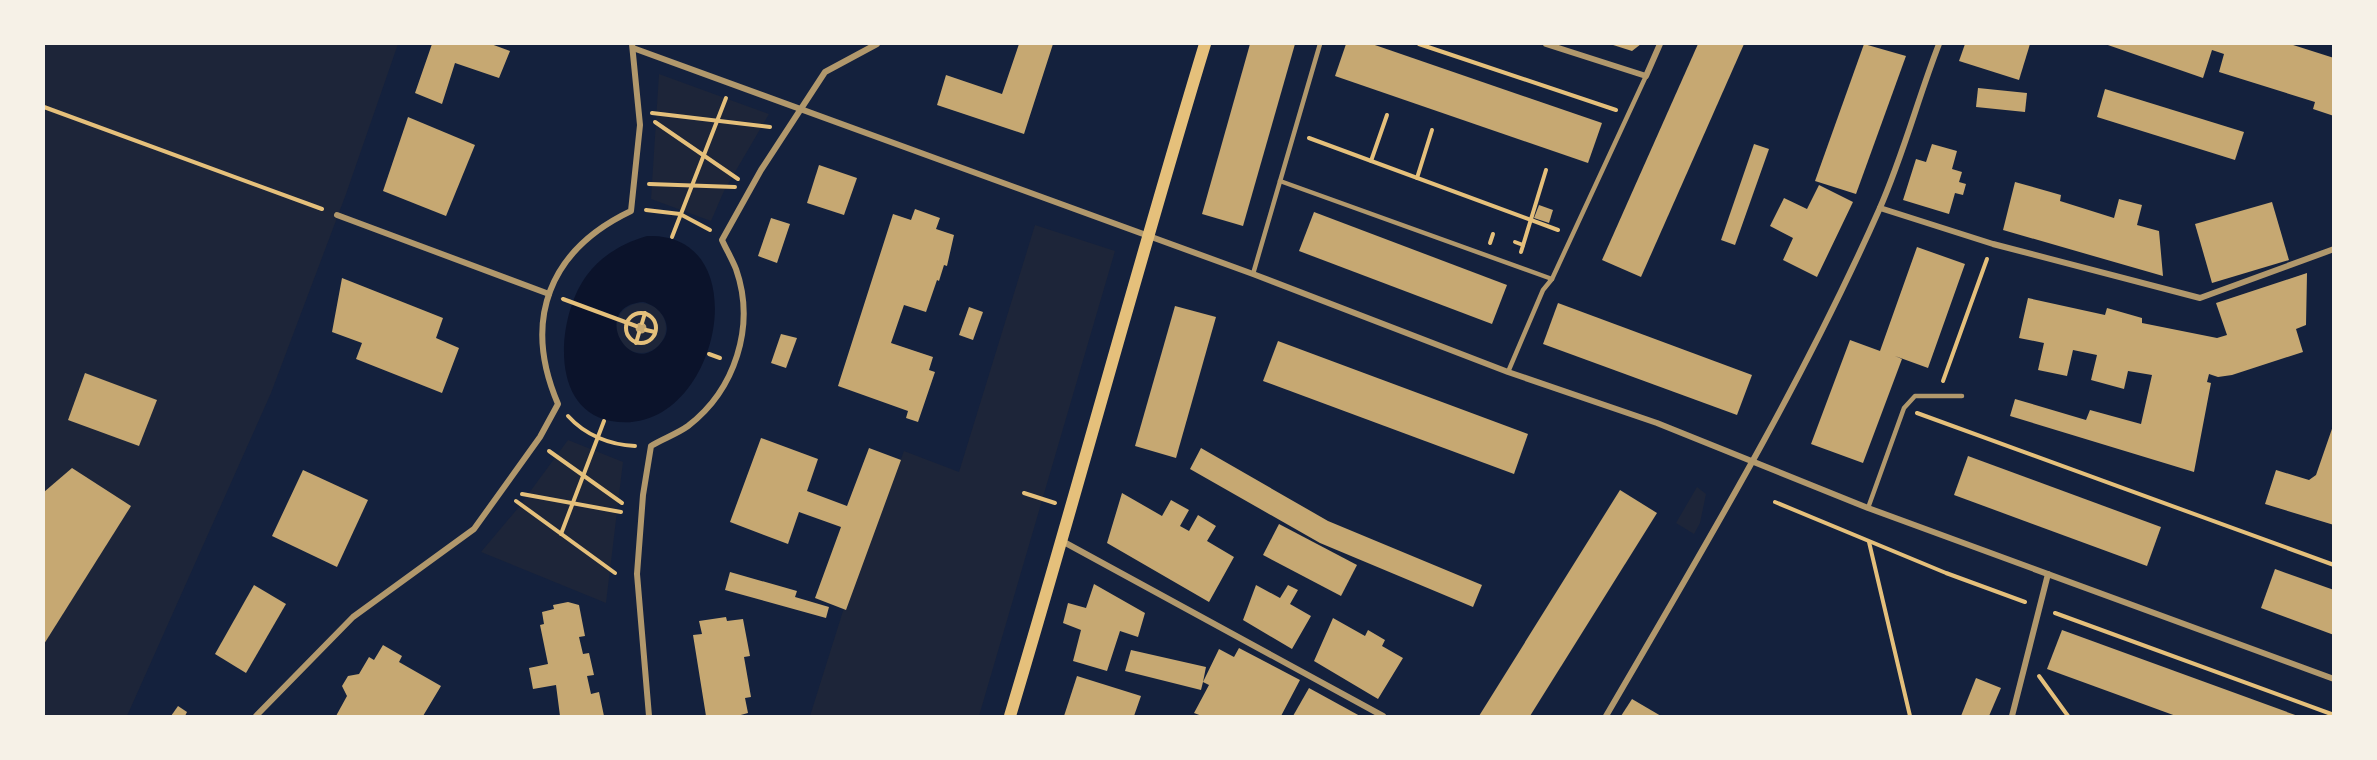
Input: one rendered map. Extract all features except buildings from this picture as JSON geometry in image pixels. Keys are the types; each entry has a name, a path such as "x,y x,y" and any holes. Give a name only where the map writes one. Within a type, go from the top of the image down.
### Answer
{"main road":[{"path":"1010,717 1062,541 1146,237 1205,44"}],"street":[{"path":"649,717 637,574 643,495 651,446 687,427 717,398 736,362 743,331 743,300 736,268 722,240 751,188 798,109 825,72 877,44"},
{"path":"1546,44 1646,76 1660,44"},
{"path":"1606,717 1754,462 1880,208 1939,44"},
{"path":"256,717 353,617 474,529 537,442 558,404 547,378 541,350 542,322 549,294 562,266 580,243 604,224 631,211 640,111 633,46 1146,237 1253,274 1508,372 1657,423 1868,508 2334,679"},
{"path":"1880,208 1993,244 2200,298 2334,249"},
{"path":"337,215 549,294"},
{"path":"1062,541 1383,717"},
{"path":"2012,717 2048,574"}],"lane":[{"path":"1253,274 1320,44"},
{"path":"1508,372 1544,290 1552,279 1573,235 1646,76"},
{"path":"1280,181 1552,279"},
{"path":"1868,508 1904,408 1915,396 1962,396"}],"path":[{"path":"1419,44 1629,114"},
{"path":"672,237 732,84"},
{"path":"44,107 337,215"},
{"path":"640,111 787,129"},
{"path":"640,111 751,188"},
{"path":"1371,161 1387,115"},
{"path":"1417,178 1432,130"},
{"path":"1294,133 1573,235"},
{"path":"1517,267 1546,170"},
{"path":"634,183 751,188"},
{"path":"631,211 655,210 680,214 709,229 722,240"},
{"path":"1515,242 1523,245"},
{"path":"1937,396 1993,244"},
{"path":"572,302 636,326"},
{"path":"624,323 633,314 645,313 654,321 656,333"},
{"path":"642,323 645,313"},
{"path":"624,323 627,335 636,343 648,342 656,333"},
{"path":"646,330 656,333"},
{"path":"636,343 639,333"},
{"path":"709,354 716,357"},
{"path":"558,404 575,424 597,438 623,446 651,446"},
{"path":"1904,408 2334,565"},
{"path":"561,534 604,421"},
{"path":"537,442 622,503"},
{"path":"1024,493 1058,504"},
{"path":"522,494 621,512"},
{"path":"516,501 615,573"},
{"path":"1869,541 1910,717"},
{"path":"2026,659 2068,717"}],"shaded area":[{"path":"44,44 398,44 346,194 271,393 127,716 44,716"},
{"path":"659,74 769,114 724,191 711,221 651,199"},
{"path":"1035,225 1115,251 979,716 810,716 843,611 904,451 959,472"},
{"path":"647,236 683,243 705,266 714,298 712,334 700,370 678,400 648,419 611,421 590,413 576,398 568,380 564,358 565,335 577,292 587,275 606,256","holes":["643,302 650,304 661,313 667,331 660,344 648,353 637,353 627,348 620,338 616,327 619,315 627,306"]},
{"path":"636,303 646,303 659,310 666,323 666,333 659,346 646,353 636,353 627,349 620,342 616,333 616,323 620,314 627,307"},
{"path":"568,440 623,462 606,603 481,552 518,508"},
{"path":"1697,487 1706,494 1700,523 1694,534 1676,523"}]}
